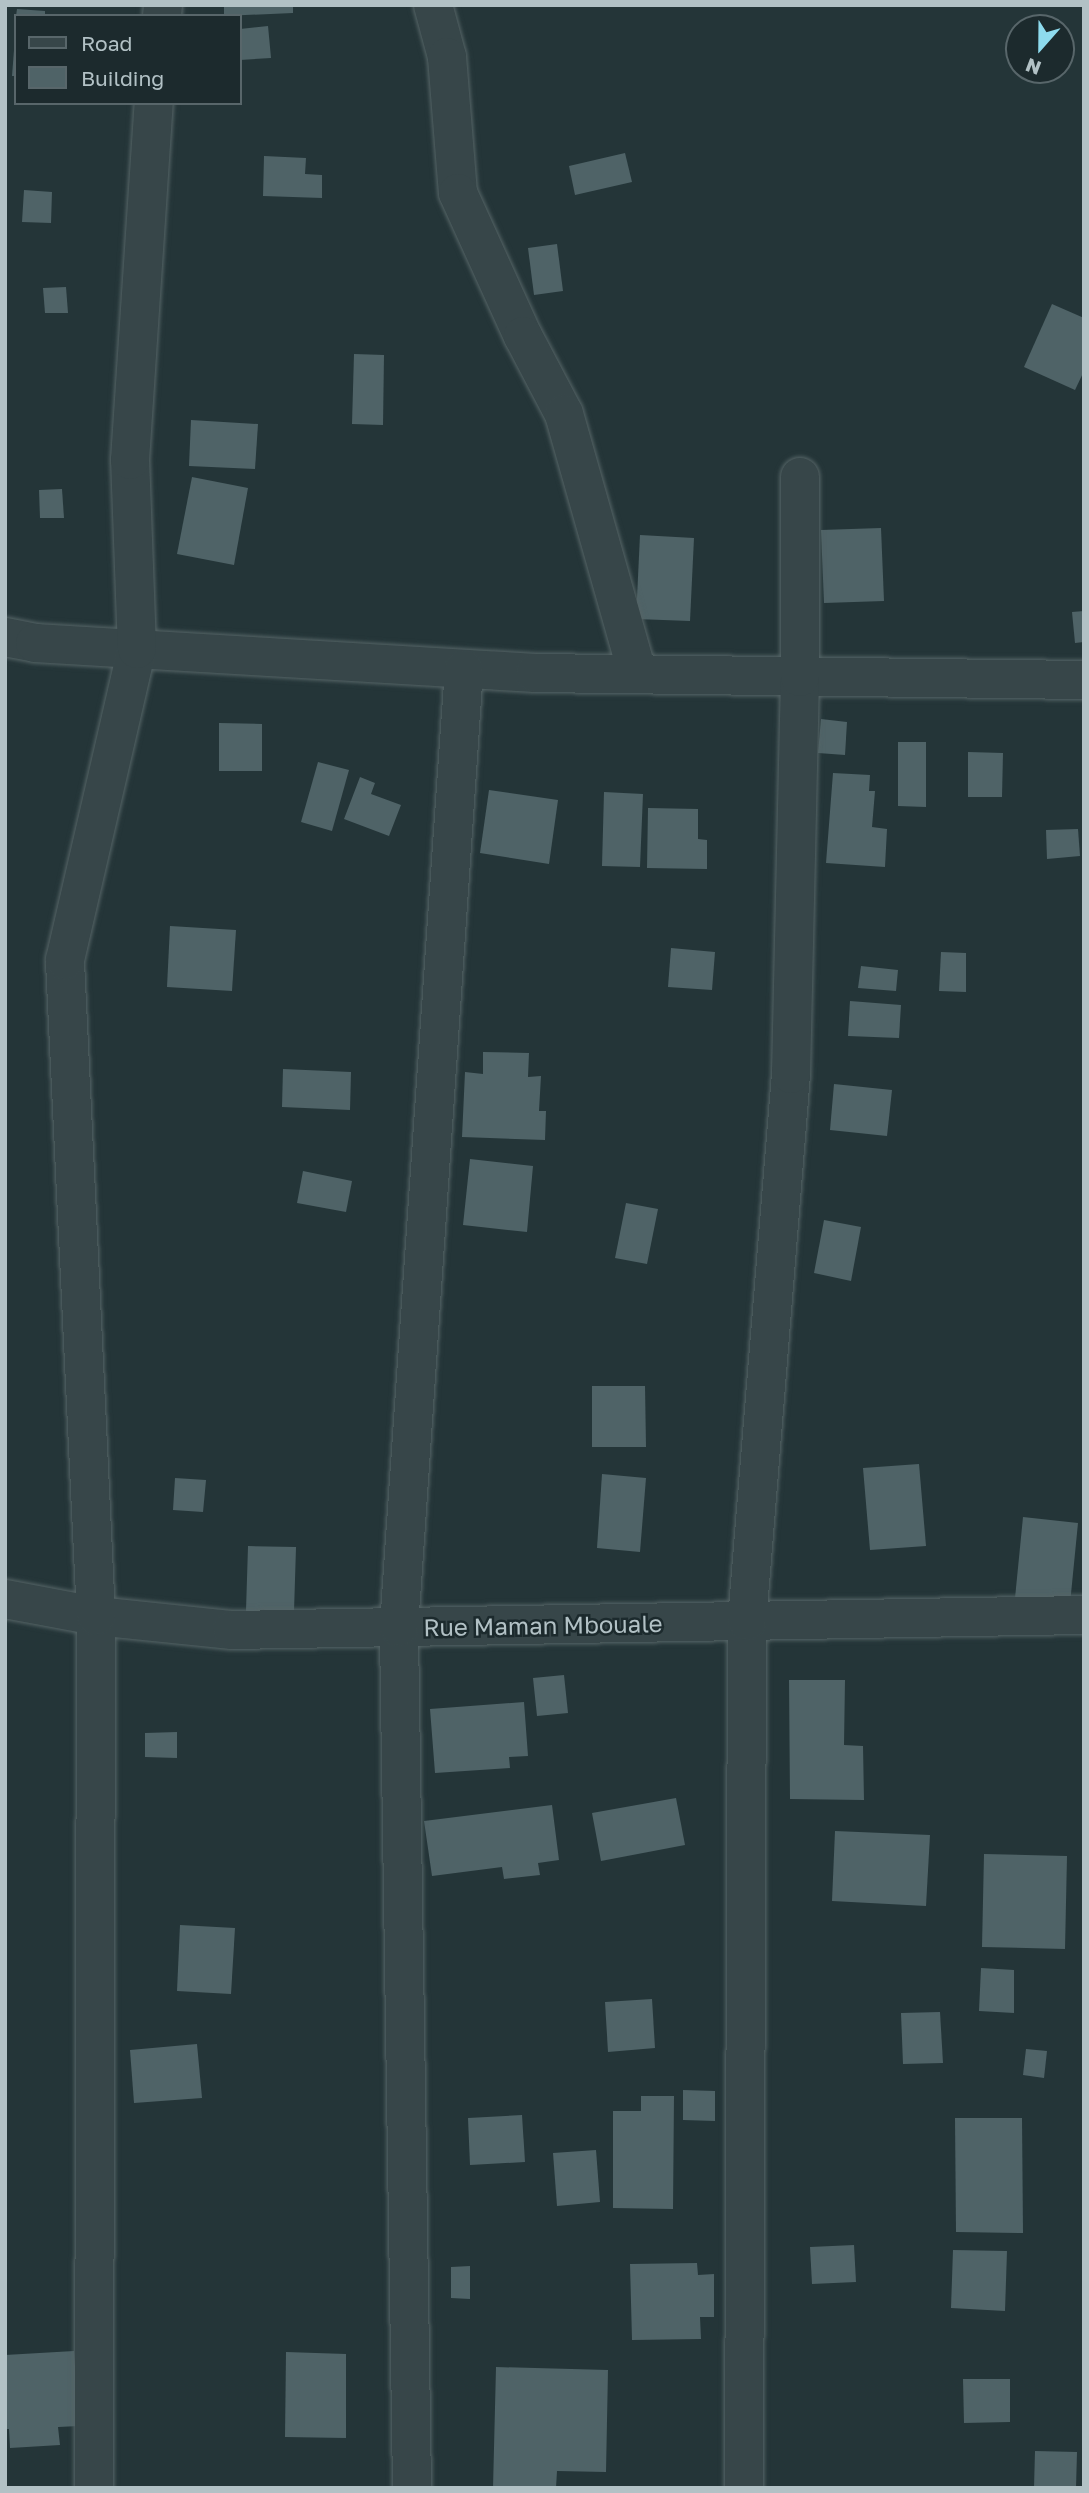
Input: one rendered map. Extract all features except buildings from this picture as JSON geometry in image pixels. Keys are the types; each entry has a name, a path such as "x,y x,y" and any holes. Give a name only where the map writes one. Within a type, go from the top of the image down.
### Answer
{"street":[{"path":"433,5 447,57 458,193 523,337 564,414 637,672"},
{"path":"94,2488 96,1616 65,960 136,649 130,460 154,105"},
{"path":"744,2488 747,1621 791,1074 800,677 800,477"},
{"path":"5,637 35,643 535,673 637,672 1084,680"},
{"path":"412,2488 399,1627 464,669"},
{"name":"Rue Maman Mbouale","path":"5,1599 96,1616 232,1630 1084,1615"}]}
